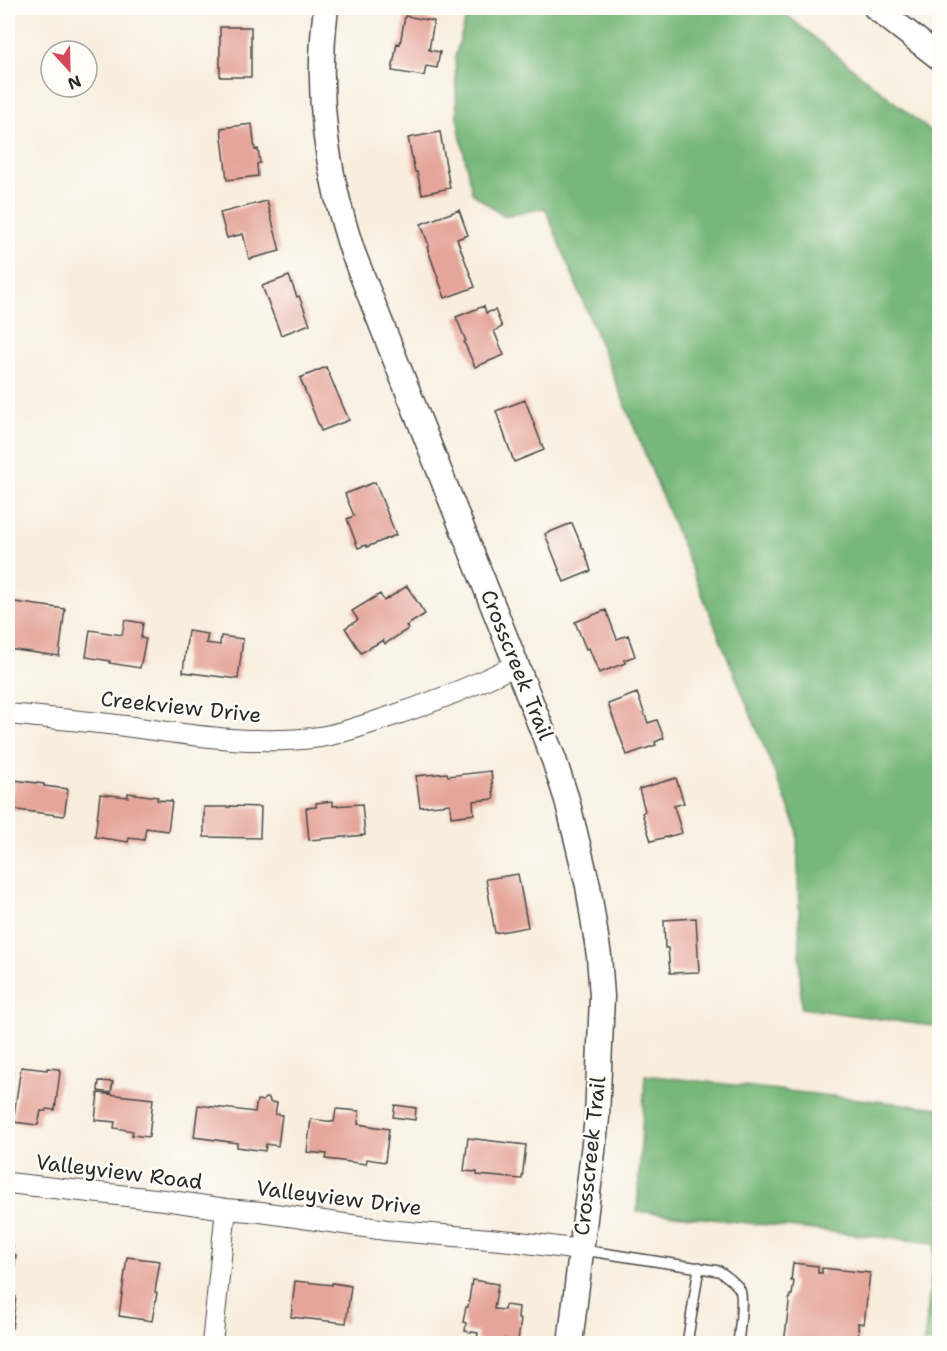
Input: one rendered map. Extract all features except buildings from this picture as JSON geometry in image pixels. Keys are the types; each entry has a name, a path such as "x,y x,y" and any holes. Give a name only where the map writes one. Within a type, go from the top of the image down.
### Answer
{"street":[{"name":"Crosscreek Trail","path":"326,8 321,83 324,129 333,184 343,222 353,253 554,760 567,800 588,886 599,956 602,996 597,1118 570,1344"},
{"path":"876,8 939,58"},
{"name":"Creekview Drive","path":"8,714 101,723 214,738 256,741 299,740 323,736 400,713 490,679 516,665"},
{"name":"Valleyview Road","path":"8,1183 226,1209"},
{"name":"Valleyview Drive","path":"212,1344 226,1209 386,1230 512,1241 580,1250"}],"lane":[{"path":"580,1250 719,1270 741,1291 738,1344"},
{"path":"687,1344 699,1267"}],"green space":[{"path":"469,8 778,8 939,138 939,1027 801,1008 797,828 545,208 504,216 472,193 457,118 455,57"},
{"path":"645,1075 939,1108 939,1343 924,1343 935,1243 637,1211"}]}
